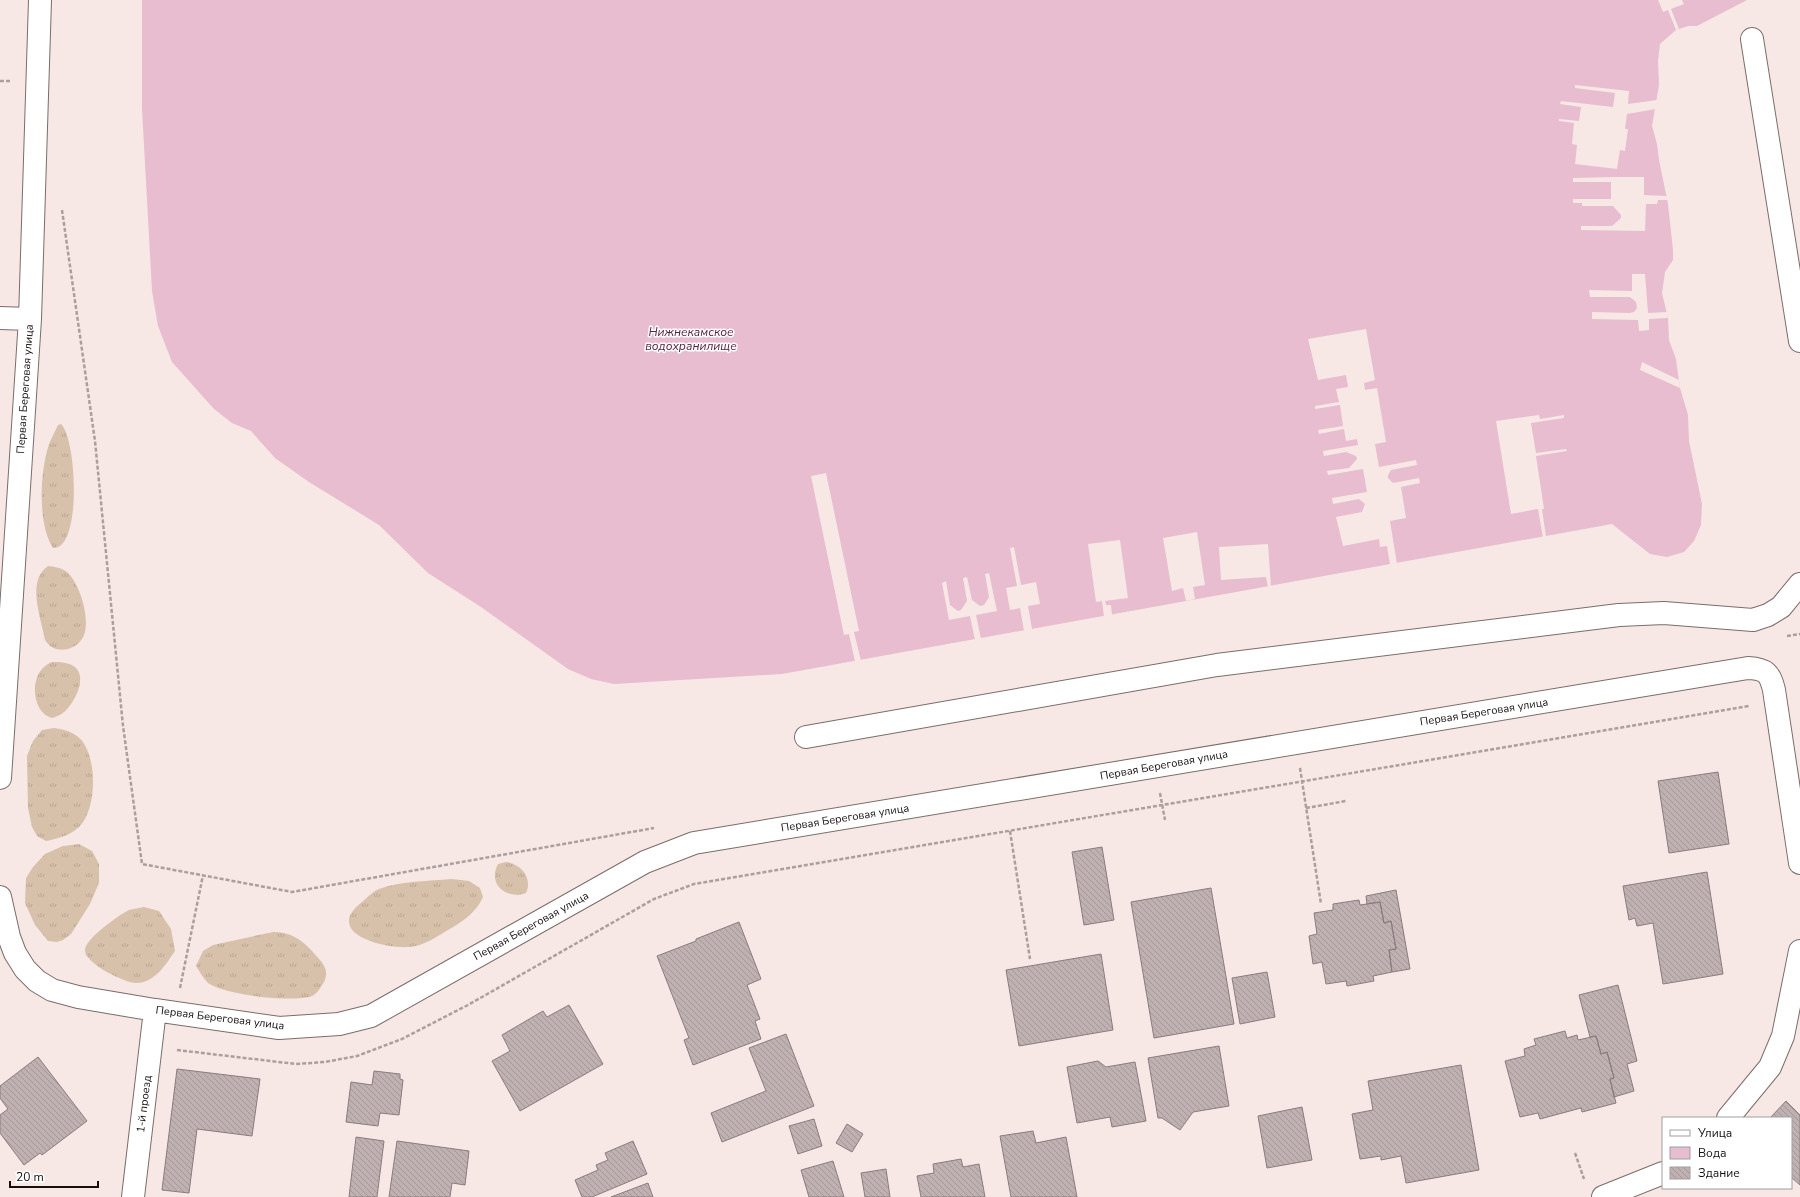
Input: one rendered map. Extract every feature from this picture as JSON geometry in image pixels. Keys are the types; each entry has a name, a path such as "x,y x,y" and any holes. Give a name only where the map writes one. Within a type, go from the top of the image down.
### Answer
{"street":[{"name":"Первая Береговая улица","path":"0,778 30,319 40,0"},
{"path":"1752,39 1800,341"},
{"path":"0,318 30,319"},
{"path":"806,738 1217,665 1595,618 1664,613 1753,620 1768,615 1781,607 1800,584"},
{"name":"Первая Береговая улица","path":"0,897 9,937 15,953 25,969 38,981 52,990 78,997 155,1010 279,1028 339,1024 371,1016 645,862 694,843 1748,668 1759,668 1766,672 1771,679 1775,695"},
{"path":"1775,695 1800,863"},
{"path":"1729,1117 1770,1067 1783,1036 1800,951"},
{"name":"1-й проезд","path":"133,1197 155,1010"},
{"path":"1603,1197 1662,1173"}],"path":[{"path":"61,207 95,441 123,726 142,864 292,892 657,828"},
{"path":"1784,636 1800,634"},
{"path":"151,1047 296,1064 325,1062 357,1056 402,1039 468,1006 654,899 694,884 1010,831 1775,695"},
{"path":"1304,796 1321,904"},
{"path":"1306,808 1346,801"},
{"path":"1010,831 1030,959"},
{"path":"155,1010 178,999 203,875"},
{"path":"1575,1153 1585,1182"}],"green space":[{"path":"61,424 71,450 74,492 69,532 62,544 53,548 45,527 42,487 45,462 50,441 58,425"},
{"path":"48,566 56,567 68,573 80,592 85,609 86,625 83,638 73,647 67,649 61,650 55,648 49,645 45,640 38,611 36,590 38,581 41,573"},
{"path":"52,662 74,666 79,672 80,683 77,694 71,704 63,713 52,718 41,710 37,703 35,688 39,673 45,666"},
{"path":"54,728 72,733 84,743 89,754 93,780 90,807 85,819 79,827 64,836 46,841 37,836 32,827 28,808 27,756 33,741 42,730"},
{"path":"79,844 92,851 99,864 99,883 90,904 71,934 63,940 57,942 48,941 35,925 25,903 26,878 33,867 45,854 63,846"},
{"path":"506,862 511,863 521,869 527,877 528,887 526,893 519,895 512,894 501,889 497,884 495,872 498,864"},
{"path":"452,879 469,881 480,888 483,897 477,908 463,920 425,943 409,947 398,947 373,942 361,937 353,930 349,922 352,913 362,902 379,889 406,883"},
{"path":"144,907 159,911 171,929 175,951 159,972 149,980 136,983 123,980 98,966 86,955 85,950 86,945 90,940 111,922 129,910"},
{"path":"273,932 285,933 295,937 308,947 323,964 326,972 325,979 314,995 290,999 259,997 228,991 208,983 196,966 203,951 213,945"}],"water":[{"name":"Нижнекамское водохранилище","path":"142,0 1747,0 1697,26 1688,26 1676,30 1660,44 1658,61 1659,85 1652,126 1657,144 1668,204 1673,250 1673,260 1665,272 1662,293 1668,318 1669,340 1676,359 1680,388 1688,415 1689,441 1702,504 1701,525 1694,541 1684,552 1667,557 1650,554 1612,524 782,674 614,684 591,679 568,669 481,607 428,573 379,525 309,482 275,458 251,431 232,423 214,409 172,362 158,326 152,291 142,109"}],"pier":[{"path":"1658,0 1682,0 1684,4 1671,9 1679,29 1676,30 1668,10 1663,12"},
{"path":"1575,85 1629,91 1628,104 1657,100 1656,109 1627,114 1625,129 1628,129 1625,151 1620,150 1617,169 1575,164 1577,145 1572,144 1574,123 1559,121 1559,119 1579,121 1581,107 1560,104 1561,101 1613,107 1615,93 1575,88"},
{"path":"1644,177 1644,195 1668,196 1669,200 1658,200 1657,204 1646,204 1645,231 1581,230 1581,226 1612,226 1621,218 1621,215 1613,206 1582,206 1582,203 1573,203 1573,199 1611,199 1611,182 1573,182 1573,178"},
{"path":"1632,274 1645,274 1648,313 1667,312 1668,318 1649,319 1649,330 1639,331 1638,320 1592,319 1592,312 1634,312 1637,308 1636,302 1630,297 1590,297 1589,290 1632,291"},
{"path":"1366,329 1375,380 1364,383 1365,390 1377,388 1386,442 1375,444 1379,467 1416,460 1417,465 1391,470 1388,478 1393,483 1419,478 1420,483 1401,487 1406,518 1390,521 1397,564 1390,565 1387,546 1380,547 1379,539 1343,546 1336,517 1362,512 1365,504 1359,499 1333,504 1332,498 1367,492 1363,469 1328,475 1327,471 1349,468 1357,459 1356,456 1346,452 1324,456 1323,451 1358,445 1357,439 1346,441 1344,429 1319,434 1318,430 1343,426 1340,405 1315,409 1315,406 1339,402 1336,389 1348,387 1346,375 1318,380 1308,339"},
{"path":"1642,362 1679,380 1680,388 1640,370"},
{"path":"1539,415 1540,419 1564,415 1564,418 1531,423 1536,453 1566,449 1567,451 1536,456 1544,509 1542,509 1546,537 1543,538 1538,509 1511,514 1496,421"},
{"path":"826,473 859,631 854,632 861,661 855,662 849,634 844,635 811,476"},
{"path":"1197,532 1205,585 1193,587 1195,599 1186,601 1183,588 1172,591 1163,538"},
{"path":"1120,540 1128,598 1105,601 1106,605 1111,605 1112,615 1104,617 1102,601 1096,602 1088,544"},
{"path":"1268,544 1271,587 1268,587 1266,577 1221,580 1219,547"},
{"path":"1014,547 1021,585 1036,582 1040,604 1028,606 1032,629 1024,631 1020,608 1010,610 1006,588 1017,586 1010,548"},
{"path":"989,573 997,611 976,615 981,639 975,640 970,616 949,620 942,583 946,581 950,605 958,611 961,610 967,601 963,578 967,577 972,600 980,606 984,605 989,597 985,574"}],"building":[{"path":"1718,772 1729,844 1669,853 1658,781"},
{"path":"1102,847 1114,920 1084,925 1072,852"},
{"path":"1707,872 1723,974 1663,984 1653,923 1637,926 1635,918 1629,920 1623,886"},
{"path":"1211,888 1234,1024 1154,1038 1131,902"},
{"path":"1396,890 1410,969 1392,972 1389,950 1396,949 1391,921 1384,923 1380,902 1367,904 1366,896"},
{"path":"1359,900 1360,905 1380,902 1384,923 1391,921 1396,949 1389,950 1392,972 1373,976 1374,981 1347,986 1346,981 1326,984 1322,962 1313,964 1309,936 1317,934 1314,913 1333,910 1333,904"},
{"path":"739,922 761,979 747,985 760,1019 755,1021 761,1039 693,1065 684,1040 689,1038 657,956"},
{"path":"1101,954 1113,1030 1019,1046 1006,970"},
{"path":"1267,972 1275,1017 1240,1024 1232,978"},
{"path":"1618,985 1637,1061 1627,1064 1634,1091 1614,1097 1610,1079 1614,1078 1607,1052 1601,1054 1596,1036 1590,1037 1579,995"},
{"path":"569,1005 603,1064 520,1111 492,1061 510,1051 502,1035 543,1011 547,1017"},
{"path":"1565,1031 1567,1038 1577,1035 1578,1040 1596,1036 1601,1054 1607,1052 1614,1078 1610,1079 1616,1103 1582,1112 1581,1108 1540,1119 1538,1113 1520,1117 1505,1061 1525,1056 1524,1049 1536,1045 1534,1039"},
{"path":"786,1034 814,1106 722,1142 711,1113 766,1091 749,1048"},
{"path":"1219,1046 1229,1106 1193,1112 1180,1130 1162,1118 1158,1118 1148,1058"},
{"path":"38,1057 87,1121 42,1155 40,1153 24,1165 0,1133 0,1115 8,1109 0,1098 0,1086"},
{"path":"1098,1061 1106,1067 1135,1062 1146,1121 1112,1127 1110,1117 1077,1123 1067,1067"},
{"path":"1461,1065 1479,1170 1406,1183 1401,1156 1381,1160 1381,1156 1360,1159 1352,1114 1373,1110 1368,1081"},
{"path":"177,1069 260,1079 252,1136 197,1129 189,1193 162,1190"},
{"path":"374,1071 400,1074 400,1079 403,1080 399,1115 380,1113 378,1126 346,1122 351,1082 372,1085"},
{"path":"1786,1101 1800,1115 1800,1185 1792,1178 1792,1117 1771,1117"},
{"path":"1302,1107 1312,1160 1267,1168 1258,1116"},
{"path":"814,1119 822,1146 798,1154 789,1126"},
{"path":"847,1124 863,1134 852,1152 836,1143"},
{"path":"1033,1131 1036,1143 1066,1137 1077,1197 1011,1197 1000,1136"},
{"path":"356,1137 384,1141 377,1197 349,1197"},
{"path":"397,1141 469,1151 465,1185 452,1183 450,1197 389,1197"},
{"path":"633,1141 647,1174 592,1197 582,1197 575,1180 598,1170 596,1165 608,1160 605,1153"},
{"path":"961,1159 963,1167 979,1164 985,1197 921,1197 917,1176 934,1173 933,1164"},
{"path":"833,1161 844,1197 809,1197 801,1170"},
{"path":"886,1169 890,1197 865,1197 861,1173"},
{"path":"648,1183 653,1197 611,1197"}]}
